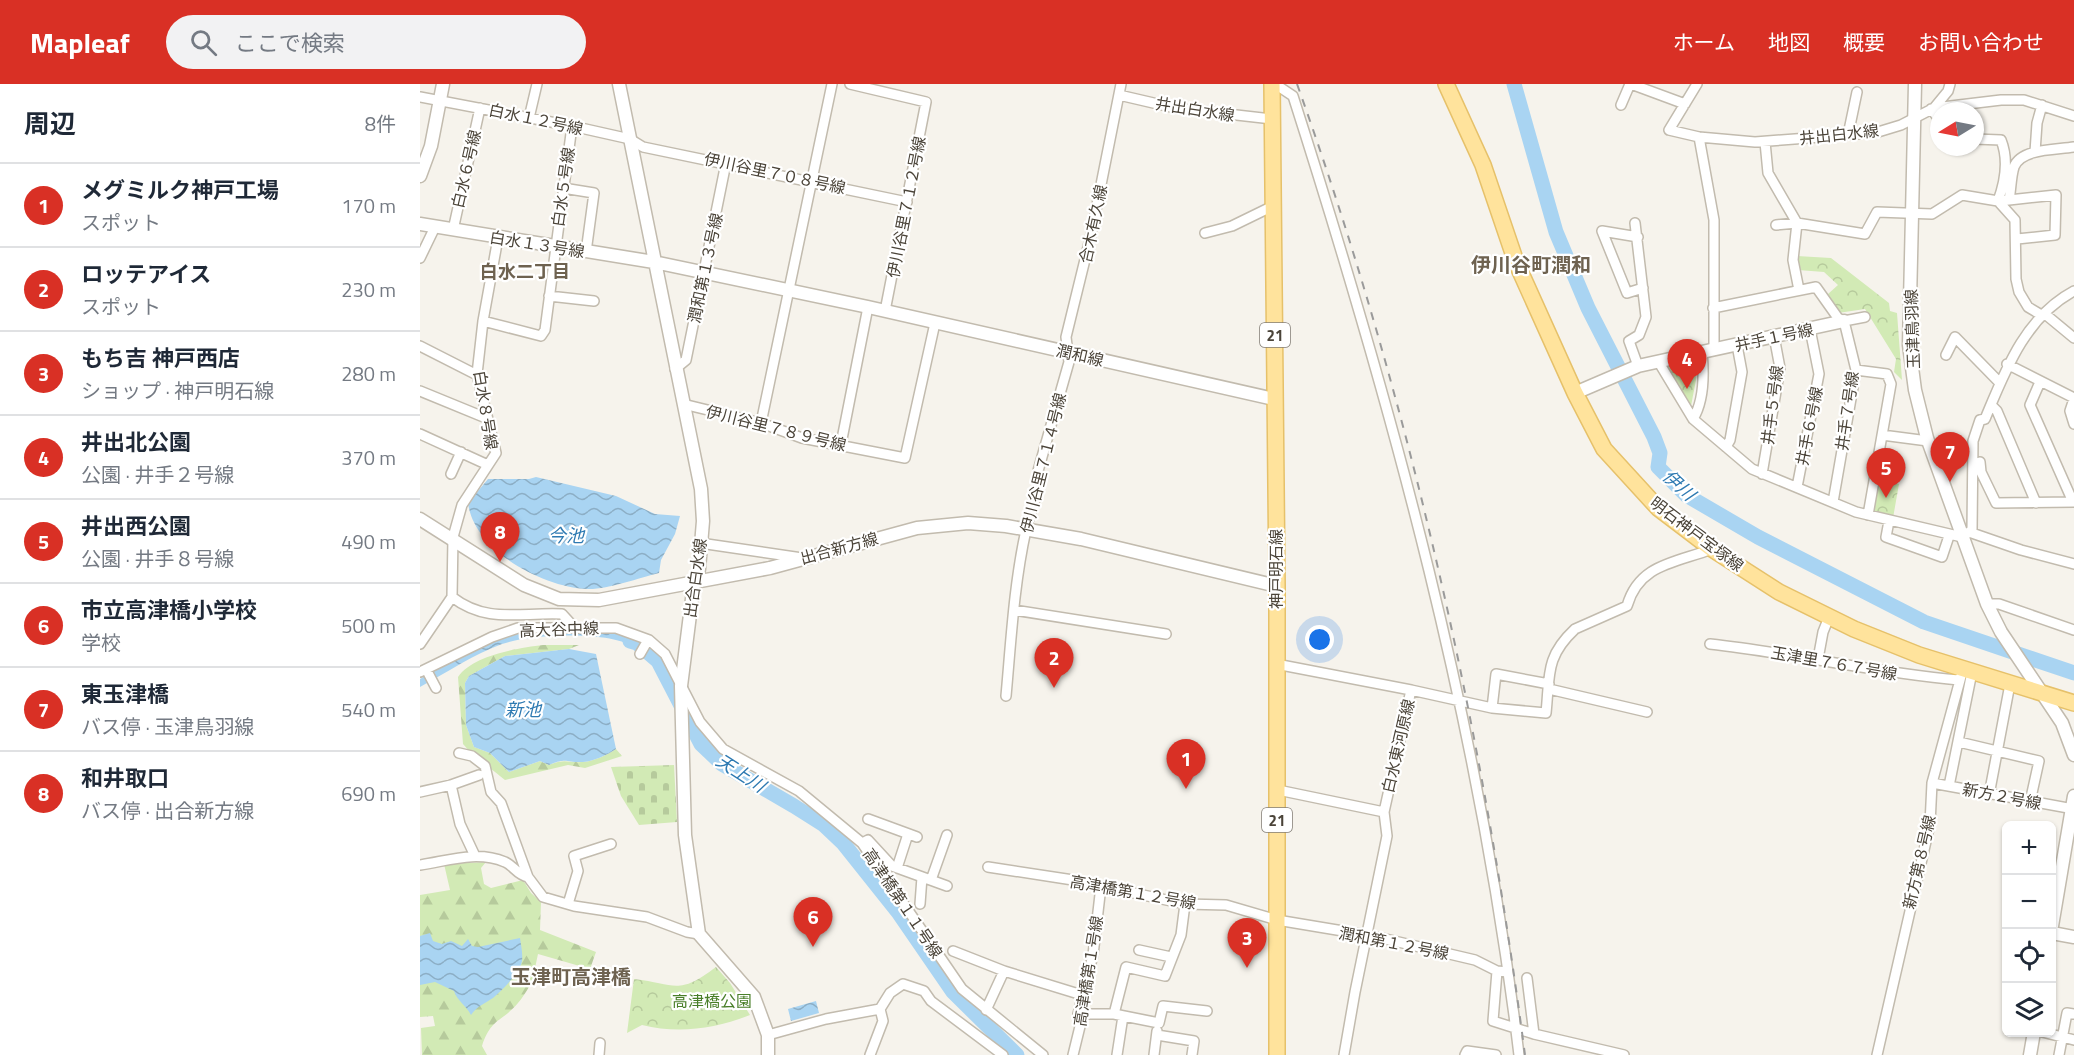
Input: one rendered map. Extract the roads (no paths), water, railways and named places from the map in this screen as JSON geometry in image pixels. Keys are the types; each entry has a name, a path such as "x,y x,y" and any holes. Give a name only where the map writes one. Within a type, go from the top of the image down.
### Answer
{"main road":[{"name":"神戸明石線","path":"1273,84 1278,790 1277,1055"},
{"name":"明石神戸宝塚線","path":"1446,84 1483,165 1516,262 1604,449 1658,508 1712,549 1779,592 1829,617 1965,674 2010,684 2074,703"}],"street":[{"path":"420,176 431,146 443,84"},
{"path":"529,118 537,84"},
{"name":"出合白水線","path":"619,84 700,489 703,521 699,569 694,583 681,686 685,835 699,934"},
{"path":"761,423 832,84"},
{"name":"伊川谷里７１２号線","path":"850,84 926,102 885,311"},
{"name":"合木有久線","path":"1067,351 1066,338 1091,235 1121,84"},
{"path":"1273,84 1293,96 1351,278 1421,533 1461,702 1508,972 1519,1055"},
{"path":"1621,105 1630,84 1685,104 1697,84"},
{"name":"玉津鳥羽線","path":"1915,84 1909,345 1915,390 1928,441 1966,535 1987,604 2040,693 2062,723 2074,755"},
{"path":"1938,102 1948,91 1950,84"},
{"path":"1848,135 1857,92"},
{"name":"井出白水線","path":"1119,95 1175,108 1272,119"},
{"name":"白水１２号線","path":"420,97 630,139 643,147"},
{"name":"井出白水線","path":"1984,102 2024,100 2074,116"},
{"name":"井出白水線","path":"1685,104 1669,130 1699,137 1765,142 1878,132 1930,110"},
{"path":"2035,152 2037,123 2042,105"},
{"name":"白水６号線","path":"453,230 480,108"},
{"name":"白水５号線","path":"483,321 541,336 544,330 572,126"},
{"path":"1693,419 1697,412 1708,351 1713,308 1714,220 1699,137"},
{"path":"1984,139 2001,140 2010,174"},
{"path":"1765,142 1768,174 1797,222 1794,260 1799,290"},
{"name":"伊川谷里７０８号線","path":"643,147 907,202"},
{"path":"2074,147 2035,152 2019,159 2010,174 2003,200 2015,220 2016,279 2019,292 2028,308 2044,315 2074,338"},
{"name":"潤和第１３号線","path":"675,369 686,360 726,164"},
{"path":"563,188 594,194 586,252"},
{"path":"1776,225 1797,222 1865,234 1877,212 1932,214 1962,195 2003,200 2056,195 2055,235 2017,239"},
{"path":"1205,233 1232,226 1273,206"},
{"path":"1635,223 1646,317 1639,335 1629,341 1638,366"},
{"name":"白水１３号線","path":"420,224 654,262 788,291"},
{"path":"420,258 435,227"},
{"path":"1638,237 1602,231 1627,293 1643,288"},
{"name":"白水８号線","path":"452,597 453,537 462,505 496,453 477,375 483,321 498,238"},
{"path":"1713,308 1816,287 1838,318 1844,321"},
{"name":"潤和線","path":"788,291 1067,351 1274,399"},
{"path":"2040,382 2030,405 2074,502 1996,503 1981,472 1979,441 1985,419 2007,364 2044,315 2074,291"},
{"path":"549,296 594,301"},
{"path":"841,444 868,307"},
{"name":"井手１号線","path":"1578,391 1638,366 1865,317"},
{"name":"井手７号線","path":"1833,502 1856,370 1844,321"},
{"name":"伊川谷里７８９号線","path":"683,404 761,423 802,438 905,458 935,323"},
{"name":"井手６号線","path":"1797,487 1818,374 1810,328"},
{"name":"井手５号線","path":"1762,474 1780,368 1774,336"},
{"path":"1946,355 1955,337 2000,383"},
{"path":"1726,447 1730,440 1742,372 1737,345"},
{"path":"420,346 477,375"},
{"name":"伊川谷里７１４号線","path":"1006,696 1014,610 1026,529 1039,483 1038,471 1069,362 1067,351"},
{"path":"1658,361 1693,419 1762,474 1868,515 1949,536 1966,535 2074,564"},
{"path":"2007,364 2074,398 2070,411 2074,424"},
{"path":"1856,370 1887,375 1891,384 1868,515"},
{"path":"420,391 486,418"},
{"path":"1991,405 1997,411 2036,503"},
{"path":"1966,535 1972,530 1973,441 1980,420 1985,419"},
{"path":"420,434 488,465"},
{"path":"1882,435 1928,441"},
{"path":"451,474 461,452"},
{"name":"出合新方線","path":"420,519 453,537 524,585 559,598 599,600 694,583 770,568 916,528 968,523 1026,529 1081,539 1277,586"},
{"path":"1889,521 1886,537 1942,556 1949,536"},
{"path":"700,543 802,558"},
{"path":"1411,690 1492,708 1546,713 1552,656 1575,629 1627,606 1635,586 1650,570 1712,549"},
{"path":"420,644 452,597 471,610 487,615 562,614 573,626"},
{"path":"1987,604 1999,604 2074,630"},
{"path":"1014,610 1166,634"},
{"path":"1818,659 1829,617"},
{"name":"高大谷中線","path":"423,671 492,637 518,628 573,626 616,628 648,640 665,654 681,686"},
{"path":"640,654 648,640"},
{"name":"玉津里７６７号線","path":"1710,644 1818,659 1897,675 1965,674"},
{"name":"白水東河原線","path":"1276,664 1411,690 1383,812 1387,836 1344,1055"},
{"path":"423,671 435,686"},
{"path":"1492,708 1496,674 1647,712"},
{"path":"1949,786 1959,742 1965,674"},
{"name":"新方第８号線","path":"1877,1055 1930,824 1932,783 1965,674"},
{"path":"1989,795 2010,684"},
{"name":"高津橋第１１号線","path":"681,686 700,722 723,749 799,791 862,843 962,989 1042,1054"},
{"path":"1959,742 2039,761 2031,802"},
{"path":"459,753 472,756 485,766 491,792 501,803 528,877 543,897 568,904 647,917 687,932 699,934 754,997 768,1035 768,1055"},
{"path":"420,792 451,785 479,775"},
{"name":"新方２号線","path":"1932,783 2073,809"},
{"path":"451,785 460,824 476,856"},
{"path":"1278,790 1383,812"},
{"path":"2056,904 2074,796"},
{"path":"868,819 913,835 897,868"},
{"path":"920,904 927,879 947,835"},
{"path":"862,843 868,840 891,866 947,886"},
{"path":"568,904 578,871 574,856 611,844"},
{"path":"420,865 476,856 506,862 520,876 528,877"},
{"name":"高津橋第１２号線","path":"988,867 1101,886 1185,904 1226,905 1277,920"},
{"name":"高津橋第１号線","path":"1073,1055 1083,1014 1078,1014 1090,972 1101,886"},
{"path":"1117,1055 1119,1015 1126,967 1165,976 1181,935 1185,904"},
{"name":"潤和第１２号線","path":"1277,920 1475,960 1497,971 1508,972"},
{"path":"2056,934 2074,937"},
{"path":"1139,950 1171,957"},
{"path":"953,951 1004,971 1082,995"},
{"path":"986,1010 1004,971"},
{"path":"1497,971 1492,1021 1534,1034 1624,1055"},
{"path":"1527,978 1534,1034"},
{"path":"768,1035 826,1019 880,1009 890,993 903,984 924,991 931,1001 1003,1055"},
{"path":"1154,1055 1163,1006 1207,1011"},
{"path":"870,1055 884,1022 880,1009"},
{"path":"2059,1055 2067,1013 2074,1014"},
{"path":"1083,1014 1119,1015 1159,1023"},
{"path":"1157,1035 1194,1041 1192,1055"},
{"path":"2056,1036 2074,1040"},
{"path":"2030,1055 2033,1037"},
{"path":"599,1055 600,1043"},
{"path":"1465,1055 1467,1051 1496,1055"}],"water":[{"name":"今池","path":"536,477 616,496 655,514 680,516 675,534 661,560 659,573 603,588 570,587 532,574 497,551 483,536 473,520 468,503 488,479"},
{"path":"530,631 613,632 644,642 640,649 636,649 625,643 592,636 551,636 515,641 481,653 420,687 420,679 460,657 501,639"},
{"name":"新池","path":"569,649 596,654 616,749 587,761 563,761 549,765 540,761 509,772 490,753 474,747 466,725 465,683 469,676 505,656"},
{"path":"430,933 433,941 442,944 451,941 462,946 468,939 472,946 478,947 520,938 521,966 501,991 478,1007 471,1015 454,991 435,982 420,985 420,936"},
{"path":"816,1001 819,1013 791,1021 788,1009"}],"waterway":[{"name":"伊川","path":"1514,84 1556,232 1588,308 1654,437 1660,453 1658,467 1686,495 1758,537 1924,622 2074,673"},
{"name":"天上川","path":"630,641 637,643 658,661 701,744 722,764 824,825 843,843 898,912 953,992 1017,1055"}],"railway":[{"path":"1297,84 1374,321 1437,563 1487,808 1525,1055"}],"place":[{"name":"井出北公園","path":"1687,389"},
{"name":"東玉津橋","path":"1950,482"},
{"name":"井出西公園","path":"1886,498"},
{"name":"和井取口","path":"500,562"},
{"name":"ロッテアイス","path":"1054,688"},
{"name":"メグミルク神戸工場","path":"1186,789"},
{"name":"市立高津橋小学校","path":"813,947"},
{"name":"もち吉 神戸西店","path":"1247,968"}],"district":[{"name":"伊川谷町潤和","path":"1531,264"},
{"name":"白水二丁目","path":"525,271"},
{"name":"玉津町高津橋","path":"571,976"}],"park label":[{"name":"高津橋公園","path":"712,1001"}]}
